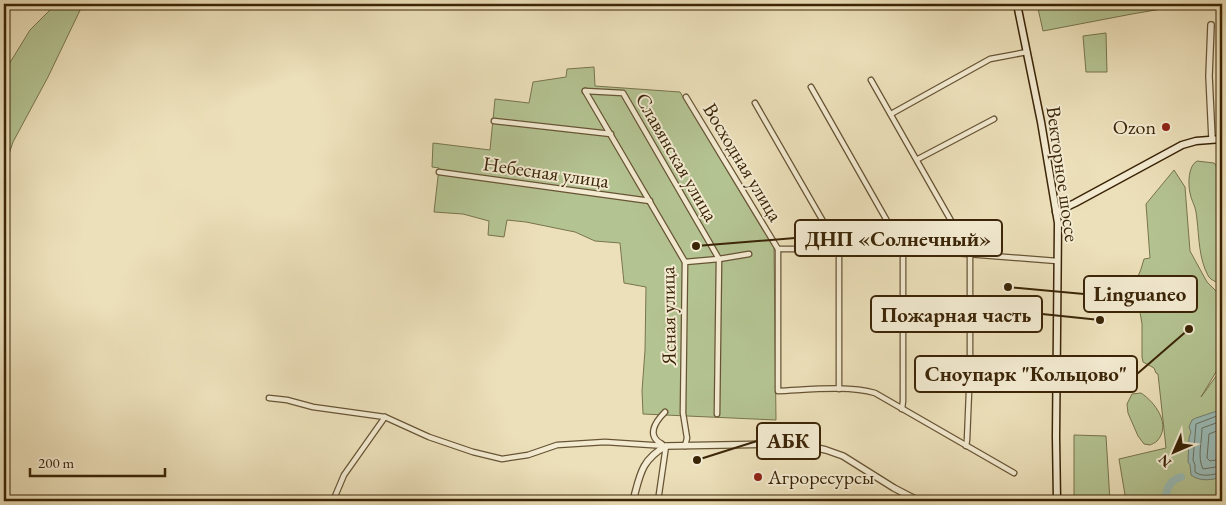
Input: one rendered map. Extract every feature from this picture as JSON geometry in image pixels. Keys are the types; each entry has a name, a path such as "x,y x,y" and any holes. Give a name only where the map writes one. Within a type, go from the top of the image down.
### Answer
{"main road":[{"name":"Векторное шоссе","path":"1017,4 1041,122 1058,223 1057,501"},
{"path":"1056,212 1182,145 1196,140 1222,140"}],"street":[{"path":"1211,25 1209,76 1212,140"},
{"path":"892,114 990,59 1027,52"},
{"path":"871,80 918,159 970,254 970,368 966,446"},
{"path":"811,87 903,249 904,401 902,409"},
{"name":"Славянская улица","path":"586,91 622,93 719,259"},
{"name":"Ясная улица","path":"586,91 685,262 683,413 687,438 685,446"},
{"name":"Восходная улица","path":"686,97 778,249 778,391 838,389"},
{"path":"754,103 839,249 838,389 862,390 875,393 1014,473"},
{"path":"918,159 994,119"},
{"path":"494,121 610,134"},
{"name":"Небесная улица","path":"439,172 650,201"},
{"path":"778,249 903,249 1058,262"},
{"path":"685,262 749,254"},
{"path":"718,414 719,259"},
{"path":"270,398 287,400 313,407 385,417 429,437 473,452 502,459 528,455 557,445 605,442 666,446 782,444 809,446 843,456 894,488 919,501"},
{"path":"664,412 656,421 653,429 658,442 666,446"},
{"path":"332,501 344,475 385,417"},
{"path":"633,501 648,459 666,446"},
{"path":"658,501 666,446"}],"green space":[{"path":"54,4 83,4 48,77 13,142 4,169 4,65 6,69 30,30"},
{"path":"1037,4 1191,4 1043,31"},
{"path":"1106,33 1107,72 1086,72 1083,36"},
{"path":"594,67 595,86 680,92 774,248 776,420 643,414 642,391 646,287 624,283 620,243 595,241 575,232 507,220 504,237 488,235 489,221 463,214 434,212 439,168 432,167 433,143 490,150 495,99 529,103 533,82 566,77 567,69"},
{"path":"1197,161 1214,163 1218,168 1222,168 1222,286 1209,277 1201,255 1196,212 1189,185 1190,171"},
{"path":"1174,170 1185,187 1190,251 1207,282 1220,295 1222,289 1222,362 1201,397 1222,368 1222,498 1210,501 1126,501 1119,459 1166,448 1158,374 1154,368 1143,362 1142,324 1134,286 1144,259 1150,258 1146,204"},
{"path":"1141,393 1152,402 1162,421 1161,435 1157,441 1150,445 1144,444 1138,436 1128,413 1127,404 1132,394"},
{"path":"1074,435 1106,436 1110,501 1074,501"}],"water":[{"path":"1222,408 1222,477 1210,480 1198,479 1191,475 1188,462 1191,432 1189,427 1192,420"}],"waterway":[{"path":"1166,497 1170,484 1181,477"}],"place":[{"name":"Ozon","path":"1166,127"},
{"name":"ДНП «Солнечный»","path":"696,246"},
{"name":"Linguaneo","path":"1008,287"},
{"name":"Пожарная часть","path":"1100,320"},
{"name":"Сноупарк \"Кольцово\"","path":"1189,329"},
{"name":"АБК","path":"697,460"},
{"name":"Агроресурсы","path":"758,477"}]}
